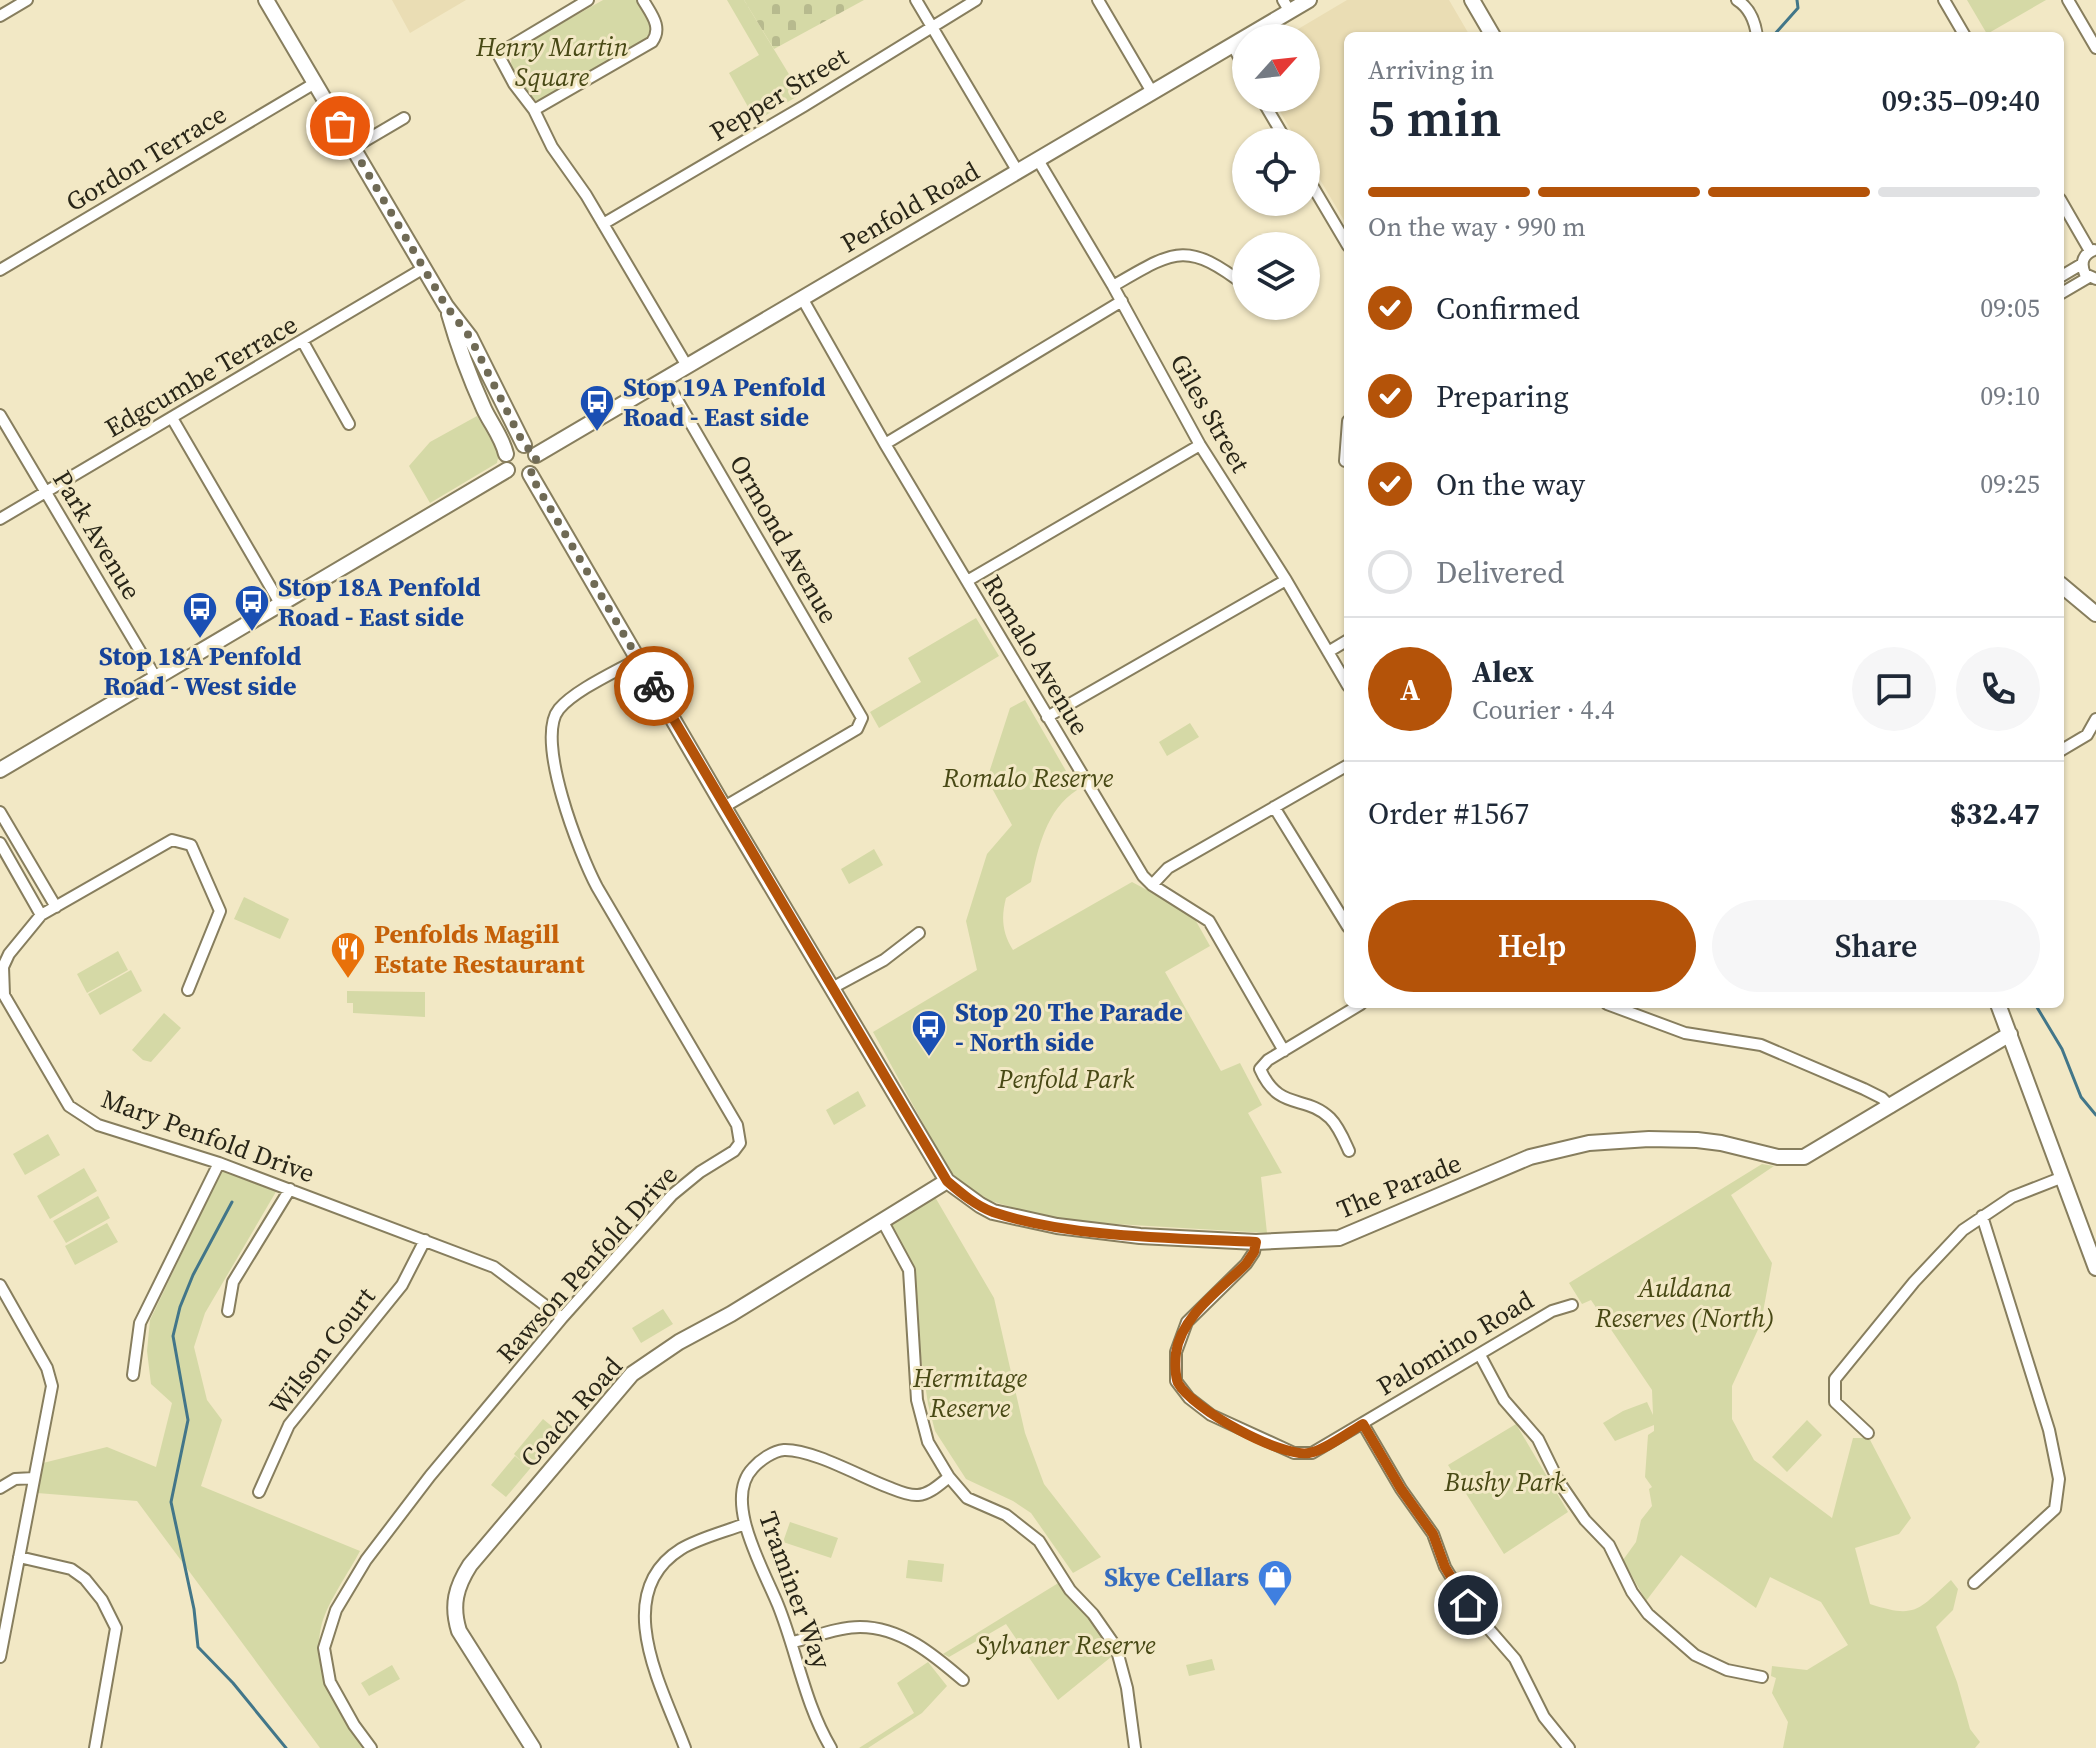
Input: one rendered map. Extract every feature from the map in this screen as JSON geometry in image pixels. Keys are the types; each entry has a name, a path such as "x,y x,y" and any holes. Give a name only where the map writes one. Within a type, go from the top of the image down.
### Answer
{"main road":[{"path":"266,0 446,306 470,337 530,450 536,466 530,474 520,477 507,470 504,444 484,411 446,306"},
{"name":"Penfold Road","path":"1262,24 1286,6 1309,0"},
{"path":"1472,0 1491,32"},
{"name":"Penfold Road","path":"530,450 665,379 1232,46"},
{"path":"506,454 514,447 530,450"},
{"path":"0,770 507,470"},
{"name":"The Parade","path":"530,474 947,1181 993,1212 1057,1226 1140,1236 1256,1242 1339,1238 1530,1157 1589,1143 1697,1140 1793,1159 1813,1154 2010,1034"},
{"path":"2064,587 2096,614"},
{"path":"2000,1008 2096,1268"},
{"name":"Coach Road","path":"533,1748 459,1631 454,1610 455,1598 470,1565 632,1374 679,1342 731,1314 947,1181"}],"street":[{"path":"588,0 499,56 687,366"},
{"path":"534,110 652,42 657,35 657,24 643,0"},
{"path":"916,0 1018,172"},
{"name":"Pepper Street","path":"603,224 976,0"},
{"path":"1098,0 1152,92"},
{"path":"1737,0 1744,4 1755,22 1756,32"},
{"path":"1944,0 1963,32"},
{"path":"2068,0 2096,48"},
{"path":"0,16 24,1"},
{"name":"Gordon Terrace","path":"0,270 315,83"},
{"path":"353,148 404,118"},
{"name":"Giles Street","path":"1038,160 1122,301 1200,445 1286,580 1344,679"},
{"path":"1320,199 1344,239"},
{"path":"2064,205 2093,251 2084,256 2082,264 2064,275"},
{"path":"1113,286 1174,255 1195,255 1232,275"},
{"path":"2064,292 2092,278 2082,264"},
{"name":"Edgcumbe Terrace","path":"0,519 424,268"},
{"name":"Romalo Avenue","path":"802,298 885,444 1143,876 1209,921 1284,1051"},
{"path":"885,444 1122,301"},
{"path":"303,342 349,424"},
{"name":"Ormond Avenue","path":"665,379 860,714 861,722 857,729 724,807"},
{"name":"Park Avenue","path":"0,415 156,678"},
{"path":"172,418 281,605"},
{"path":"967,581 1200,445"},
{"path":"1047,717 1286,580"},
{"path":"1328,652 1344,642"},
{"name":"Rawson Penfold Drive","path":"371,1748 330,1682 324,1648 336,1610 366,1560 421,1488 562,1318 672,1195 700,1172 734,1151 741,1138 732,1117 580,855 559,781 550,731 559,708 638,659"},
{"path":"2064,749 2087,735 2096,719"},
{"path":"1152,885 1168,868 1344,767"},
{"path":"1274,807 1344,921"},
{"path":"0,812 56,907"},
{"path":"0,843 41,915 172,840 191,845 220,911 188,990"},
{"name":"Mary Penfold Drive","path":"41,915 9,954 3,967 4,995 69,1106 98,1125 219,1163 494,1267 562,1318"},
{"path":"832,988 884,960 919,933"},
{"path":"1349,1151 1328,1116 1283,1098 1267,1085 1260,1069 1268,1060 1354,1008"},
{"path":"1618,1008 1685,1033 1761,1045 1864,1089 1882,1098 1891,1107"},
{"path":"133,1375 140,1323 219,1163"},
{"path":"1868,1433 1835,1402 1835,1379 1914,1282 1963,1230 2012,1197 2063,1177"},
{"path":"228,1311 233,1282 290,1189"},
{"path":"1974,1583 2055,1509 2059,1479 2049,1430 1982,1216"},
{"path":"883,1222 909,1270 917,1400 928,1442 949,1477 967,1498 1006,1515 1039,1541 1070,1590 1116,1647 1127,1688 1135,1748"},
{"name":"Wilson Court","path":"259,1492 289,1425 402,1285 425,1240"},
{"name":"Palomino Road","path":"1256,1242 1246,1264 1187,1322 1176,1352 1176,1381 1189,1398 1211,1415 1294,1453 1312,1453 1552,1311 1572,1305"},
{"path":"0,1285 5,1304 47,1368 52,1386 0,1657"},
{"path":"1480,1355 1504,1400 1538,1439 1559,1482 1585,1520 1609,1545 1632,1592 1648,1614 1695,1655 1727,1670 1762,1677"},
{"path":"1363,1424 1401,1489 1433,1534 1445,1567 1468,1605 1515,1659 1544,1717 1569,1748"},
{"name":"Traminer Way","path":"831,1748 818,1726 793,1642 745,1524 740,1495 746,1475 761,1459 784,1450 819,1458 898,1491 918,1495 935,1489 949,1477"},
{"path":"0,1488 15,1479 34,1478"},
{"path":"685,1748 643,1628 646,1593 659,1567 681,1549 745,1524"},
{"path":"19,1557 71,1569 85,1579 102,1600 116,1628 95,1748"},
{"path":"793,1642 860,1627 886,1631 924,1648 963,1680"}],"shaded area":[{"path":"392,0 466,0 410,33"},
{"path":"1347,0 1449,0 1468,32 1344,32 1344,220 1320,180 1320,128 1290,128 1280,112 1320,112 1320,24 1307,24"}],"green space":[{"name":"Henry Martin Square","path":"603,0 638,0 653,25 653,32 648,38 541,102 527,97 511,66 513,54 518,48"},
{"path":"727,0 744,0 801,94 756,121 729,73 759,55"},
{"path":"744,0 864,0 774,49"},
{"path":"1967,0 2046,0 1990,32 1986,32"},
{"path":"477,416 499,453 497,463 430,503 409,466 430,442"},
{"path":"976,618 999,656 879,728 870,712 921,682 908,658"},
{"name":"Penfold Park","path":"1025,700 1077,790 1058,808 1045,831 1031,882 1006,898 1003,912 1009,944 1013,950 1132,882 1192,914 1210,946 1165,972 1221,1071 1240,1063 1262,1105 1248,1113 1282,1173 1261,1177 1267,1233 1082,1222 1035,1214 991,1201 962,1183 948,1169 873,1032 977,970 966,921 987,854 1012,825 987,779 1010,708"},
{"path":"1190,723 1199,737 1167,756 1159,742"},
{"path":"874,849 883,865 849,884 841,869"},
{"path":"244,897 289,919 280,939 234,919"},
{"path":"118,951 128,970 87,993 77,974"},
{"path":"131,970 142,991 100,1015 88,994"},
{"path":"347,991 425,992 425,1017 353,1013 353,1003 347,1003"},
{"path":"164,1013 181,1028 151,1062 143,1060 132,1050"},
{"path":"858,1091 866,1106 834,1125 826,1110"},
{"path":"48,1134 60,1155 25,1175 13,1154"},
{"name":"Auldana Reserves (North)","path":"1762,1164 1774,1166 1731,1195 1772,1263 1761,1323 1732,1386 1732,1419 1754,1460 1832,1518 1853,1438 1869,1438 1911,1518 1899,1534 1855,1548 1870,1604 1907,1611 1923,1605 1951,1580 1958,1589 1953,1610 1936,1627 1957,1682 1970,1729 1980,1742 1975,1748 1783,1748 1788,1722 1772,1693 1776,1678 1771,1676 1772,1666 1807,1670 1848,1645 1821,1602 1770,1577 1756,1608 1681,1555 1646,1601 1623,1560 1636,1542 1641,1520 1652,1506 1649,1489 1652,1487 1645,1477 1648,1435 1654,1431 1654,1425 1615,1441 1603,1423 1647,1402 1653,1415 1652,1390 1591,1300 1582,1304 1569,1283"},
{"path":"84,1168 97,1191 50,1219 37,1196"},
{"path":"222,1170 277,1190 205,1313 194,1347 207,1400 222,1420 201,1486 360,1551 329,1605 319,1641 324,1674 367,1748 320,1748 137,1501 37,1493 43,1463 107,1447 156,1467 172,1403 151,1384 147,1351 150,1320"},
{"path":"98,1196 110,1218 66,1243 53,1221"},
{"name":"Hermitage Reserve","path":"935,1197 994,1298 1025,1433 1044,1484 1101,1557 1073,1573 1031,1513 966,1479 935,1431 916,1324 913,1267 890,1226"},
{"path":"107,1223 118,1242 75,1265 65,1246"},
{"path":"663,1309 673,1324 641,1343 632,1328"},
{"path":"543,1419 560,1433 506,1497 491,1485 515,1456 523,1463 514,1454"},
{"path":"1807,1420 1822,1435 1787,1472 1772,1457"},
{"name":"Bushy Park","path":"1516,1424 1568,1512 1504,1554 1448,1465"},
{"path":"790,1522 838,1538 831,1558 783,1542"},
{"path":"908,1560 944,1564 942,1582 906,1578"},
{"name":"Sylvaner Reserve","path":"1060,1582 1116,1653 1058,1700 1006,1624 949,1657 943,1654"},
{"path":"1212,1659 1215,1670 1189,1676 1186,1665"},
{"path":"928,1662 947,1686 922,1713 868,1748 859,1748 914,1713 897,1683"},
{"path":"392,1665 400,1679 369,1696 361,1683"}],"waterway":[{"path":"1777,32 1798,8 1797,0"},
{"path":"2037,1008 2062,1049 2081,1097 2096,1115"},
{"path":"232,1202 193,1275 173,1336 188,1420 171,1502 194,1609 198,1647 233,1683 286,1748"}],"way so far":[{"path":"340,126 446,306 470,337 524,445 536,455 536,466 530,474 654,686"}],"place":[{"name":"Stop 19A Penfold Road - East side","path":"597,433"},
{"name":"Stop 18A Penfold Road - East side","path":"252,633"},
{"name":"Stop 18A Penfold Road - West side","path":"200,640"},
{"name":"Penfolds Magill Estate Restaurant","path":"348,980"},
{"name":"Stop 20 The Parade - North side","path":"929,1058"},
{"name":"Skye Cellars","path":"1275,1608"}],"route":[{"path":"654,686 947,1181 993,1212 1057,1226 1140,1236 1256,1242 1246,1264 1187,1322 1176,1352 1176,1381 1189,1398 1211,1415 1294,1453 1312,1453 1363,1424 1401,1489 1433,1534 1445,1567 1468,1605"}],"park label":[{"name":"Romalo Reserve","path":"1028,778"}]}
